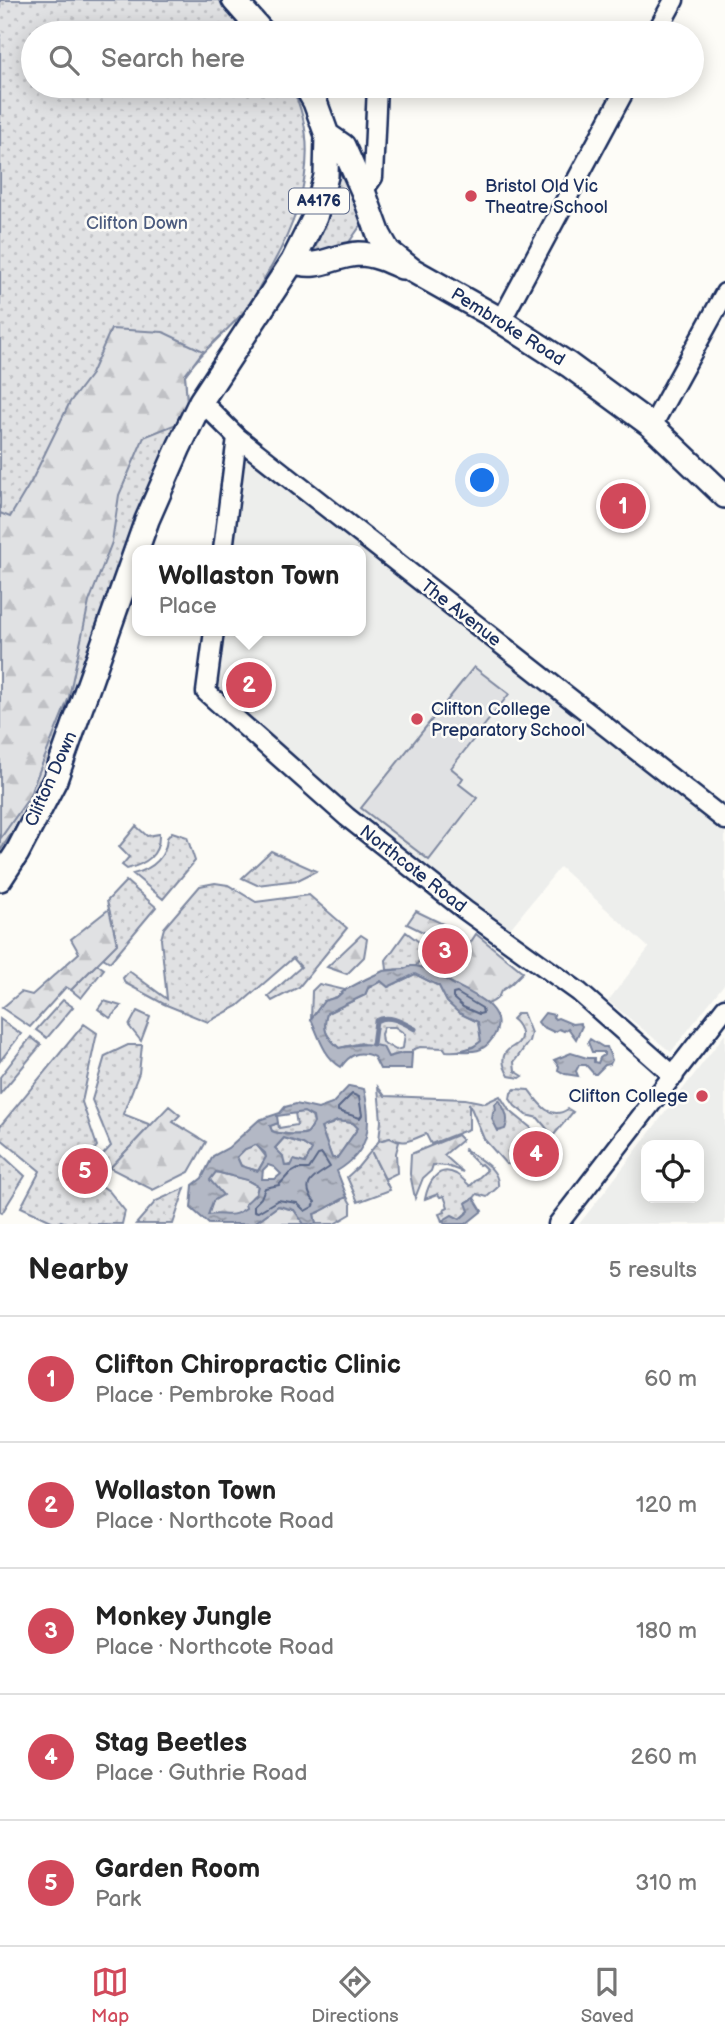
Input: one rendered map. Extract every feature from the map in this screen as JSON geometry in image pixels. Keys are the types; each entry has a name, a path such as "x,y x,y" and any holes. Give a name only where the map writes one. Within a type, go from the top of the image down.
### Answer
{"main road":[{"path":"234,0 252,21"},
{"name":"A4176","path":"293,261 315,217 326,176 327,135 312,98"},
{"name":"Pembroke Road","path":"327,135 343,146 388,251 412,271 501,321 569,365 652,426 725,496"},
{"path":"293,261 311,266 360,254 380,258 412,271"},
{"name":"Clifton Down","path":"138,545 201,401 293,261"},
{"name":"Clifton Down","path":"0,879 17,853 55,780 132,562"}],"street":[{"path":"663,21 674,0"},
{"path":"363,191 373,177 376,98"},
{"path":"501,321 621,98"},
{"path":"652,426 725,293"},
{"name":"The Avenue","path":"201,401 237,437 725,820"},
{"path":"224,545 237,437"},
{"name":"Northcote Road","path":"213,636 206,692 347,817 464,910 579,992 674,1076"},
{"path":"558,1224 725,1008"}],"shaded area":[{"name":"Clifton College Preparatory School","path":"245,449 365,545 232,545"},
{"name":"Clifton College Preparatory School","path":"366,546 725,832 725,983 671,1052 608,1001 649,948 560,867 509,930 419,868 213,685 219,636 366,636"},
{"name":"Clifton College","path":"725,1034 725,1224 579,1224 641,1144 641,1203 704,1203 704,1140 644,1140"}],"green space":[{"name":"Clifton Down","path":"0,0 219,0 239,21 21,21 21,98 296,98 306,136 306,162 296,213 254,297 185,375 187,403 136,517 41,781 31,803 0,851"},
{"path":"341,170 345,172 363,222 345,248 313,253 329,215"},
{"path":"111,329 163,332 203,351 185,375 187,403 179,423 144,437 119,495 112,542 89,602 69,697 28,799 0,839 0,513 10,517 32,480 70,402 91,374"},
{"path":"474,667 509,694 451,768 463,778 459,784 477,798 429,860 361,808"},
{"path":"136,826 147,836 159,834 159,842 150,858 127,869 122,865 129,857 119,847"},
{"path":"172,832 187,837 195,861 163,899 133,874 157,862"},
{"path":"271,851 316,871 298,880 257,885 242,878"},
{"path":"126,881 156,907 110,962 103,958 117,943 107,901"},
{"path":"215,883 228,885 256,902 309,895 347,928 299,987 272,1001 268,996 301,967 293,958 238,1006 208,1022 164,1004 125,983 123,978 129,971 167,999 161,939 164,928 200,886"},
{"path":"109,909 117,944 71,990 66,987 30,1027 2,1008 21,992 32,995 79,953 71,939"},
{"path":"416,911 443,924 433,937 407,924"},
{"path":"406,932 427,948 416,966 387,970 386,960"},
{"path":"476,934 523,972 488,1004 447,980 455,961 459,960"},
{"path":"361,935 367,939 364,957 347,974 327,967"},
{"path":"97,964 104,969 81,998 71,990"},
{"path":"415,974 439,986 447,1002 459,1013 478,1022 482,1041 460,1051 420,1047 412,1050 412,1053 388,1057 361,1043 339,1048 326,1032 327,1013 365,995 368,988 381,981 388,987","holes":["384,1027 395,1027 405,1034 403,1048 396,1050 382,1042 381,1034"]},
{"path":"319,984 345,990 337,997 324,1001 311,1019 312,991"},
{"path":"63,1000 73,1007 47,1038 36,1030"},
{"path":"104,1001 121,1006 110,1018 98,1009"},
{"path":"137,1011 150,1017 141,1041 129,1026"},
{"path":"518,1013 523,1013 531,1033 529,1041 514,1062 515,1071 523,1076 520,1078 509,1076 503,1059 521,1037 517,1024 512,1019"},
{"path":"0,1019 21,1034 0,1061"},
{"path":"84,1024 97,1033 82,1102 97,1146 88,1158 98,1169 96,1182 109,1191 125,1211 122,1224 69,1224 61,1221 58,1224 21,1207 40,1171 0,1138 0,1126"},
{"path":"31,1037 41,1045 0,1094 0,1077"},
{"path":"128,1045 142,1045 139,1073 123,1114 151,1125 110,1168 98,1160 111,1146 92,1100 105,1056"},
{"path":"378,1087 385,1096 465,1099 485,1103 500,1096 509,1110 541,1136 543,1148 527,1161 506,1164 484,1139 469,1103 469,1129 431,1144 426,1134 408,1141 390,1138 379,1141 381,1121"},
{"path":"515,1089 529,1090 550,1112 568,1109 573,1112 553,1136 538,1118 526,1115 515,1106 510,1099"},
{"path":"169,1106 180,1115 173,1122 206,1142 189,1172 153,1190 110,1168"},
{"path":"304,1112 312,1117 314,1123 307,1133 272,1131 270,1126 278,1123 279,1128 297,1125 295,1113"},
{"path":"337,1121 353,1123 358,1128 337,1158 332,1158 321,1127"},
{"path":"457,1135 462,1140 444,1155 463,1172 447,1166 433,1165 423,1178 415,1198 410,1174 411,1154"},
{"path":"284,1138 313,1150 305,1163 284,1166 275,1148"},
{"path":"390,1138 399,1142 396,1153 397,1173 385,1179 371,1151 379,1141"},
{"path":"256,1144 266,1157 258,1171 241,1166 237,1157"},
{"path":"465,1149 492,1170 498,1180 498,1187 487,1197 477,1194 467,1202 469,1211 459,1219 452,1216 442,1221 439,1214 445,1212 444,1209 448,1207 444,1196 440,1197 438,1194 425,1199 434,1177 449,1172 458,1175 470,1186 487,1170"},
{"path":"371,1151 390,1190 358,1202 347,1177"},
{"path":"0,1153 25,1176 2,1213 0,1212"},
{"path":"216,1172 247,1180 258,1186 256,1194 242,1212 208,1216 213,1201 209,1180"},
{"path":"185,1188 173,1224 136,1224 156,1201"},
{"path":"347,1197 351,1204 351,1214 334,1224 316,1224 314,1214"},
{"path":"278,1206 294,1210 305,1224 253,1224"}],"water":[{"path":"411,966 432,972 486,1004 497,1019 497,1028 492,1039 478,1050 459,1051 473,1047 481,1041 478,1022 459,1013 447,1002 439,986 415,974 388,987 381,981 368,988 365,995 327,1013 325,1024 328,1036 339,1048 361,1044 377,1045 383,1047 388,1057 412,1053 411,1069 380,1069 374,1057 364,1054 351,1056 341,1067 335,1063 323,1046 311,1019 324,1001 337,997 345,990 383,971"},
{"path":"545,1013 572,1024 580,1023 582,1026 576,1039 568,1028 554,1032 541,1026 538,1022"},
{"path":"590,1039 607,1047 612,1060 610,1064 596,1074 586,1065 579,1065 576,1071 578,1076 558,1070 559,1066 554,1060 571,1053 594,1058 594,1062 598,1063 604,1052 592,1052 588,1042"},
{"path":"349,1086 364,1089 368,1125 363,1145 357,1155 337,1171 347,1197 314,1214 316,1224 304,1224 294,1210 278,1206 253,1224 209,1224 191,1208 193,1185 202,1178 213,1156 228,1148 259,1120 296,1104 318,1109 332,1104","holes":["304,1112 313,1117 314,1123 304,1134 279,1133 272,1131 270,1126 278,1123 277,1116","337,1121 353,1123 358,1128 337,1158 332,1158 321,1128","284,1138 312,1150 305,1163 294,1160 291,1166 285,1166 283,1156 275,1148","256,1145 265,1153 266,1157 258,1171 241,1166 237,1157 245,1149","268,1165 281,1174 275,1179 262,1179 263,1170","216,1172 247,1180 258,1186 256,1194 240,1212 231,1215 208,1215 213,1201 223,1195 210,1180"]},
{"path":"499,1100 507,1121 505,1129 498,1131 492,1119 496,1110 495,1104"},
{"path":"474,1198 482,1211 466,1224 445,1224 442,1221 452,1215 460,1219 469,1211 466,1203"}],"waterway":[{"path":"373,1044 376,1021 381,1019 396,1020 415,1029"}],"place":[{"name":"Bristol Old Vic Theatre School","path":"471,196"},
{"name":"Clifton Chiropractic Clinic","path":"623,506"},
{"name":"Wollaston Town","path":"249,685"},
{"name":"Clifton College Preparatory School","path":"417,719"},
{"name":"Monkey Jungle","path":"445,951"},
{"name":"Clifton College","path":"702,1096"},
{"name":"Stag Beetles","path":"536,1154"},
{"name":"Garden Room","path":"85,1171"}]}
